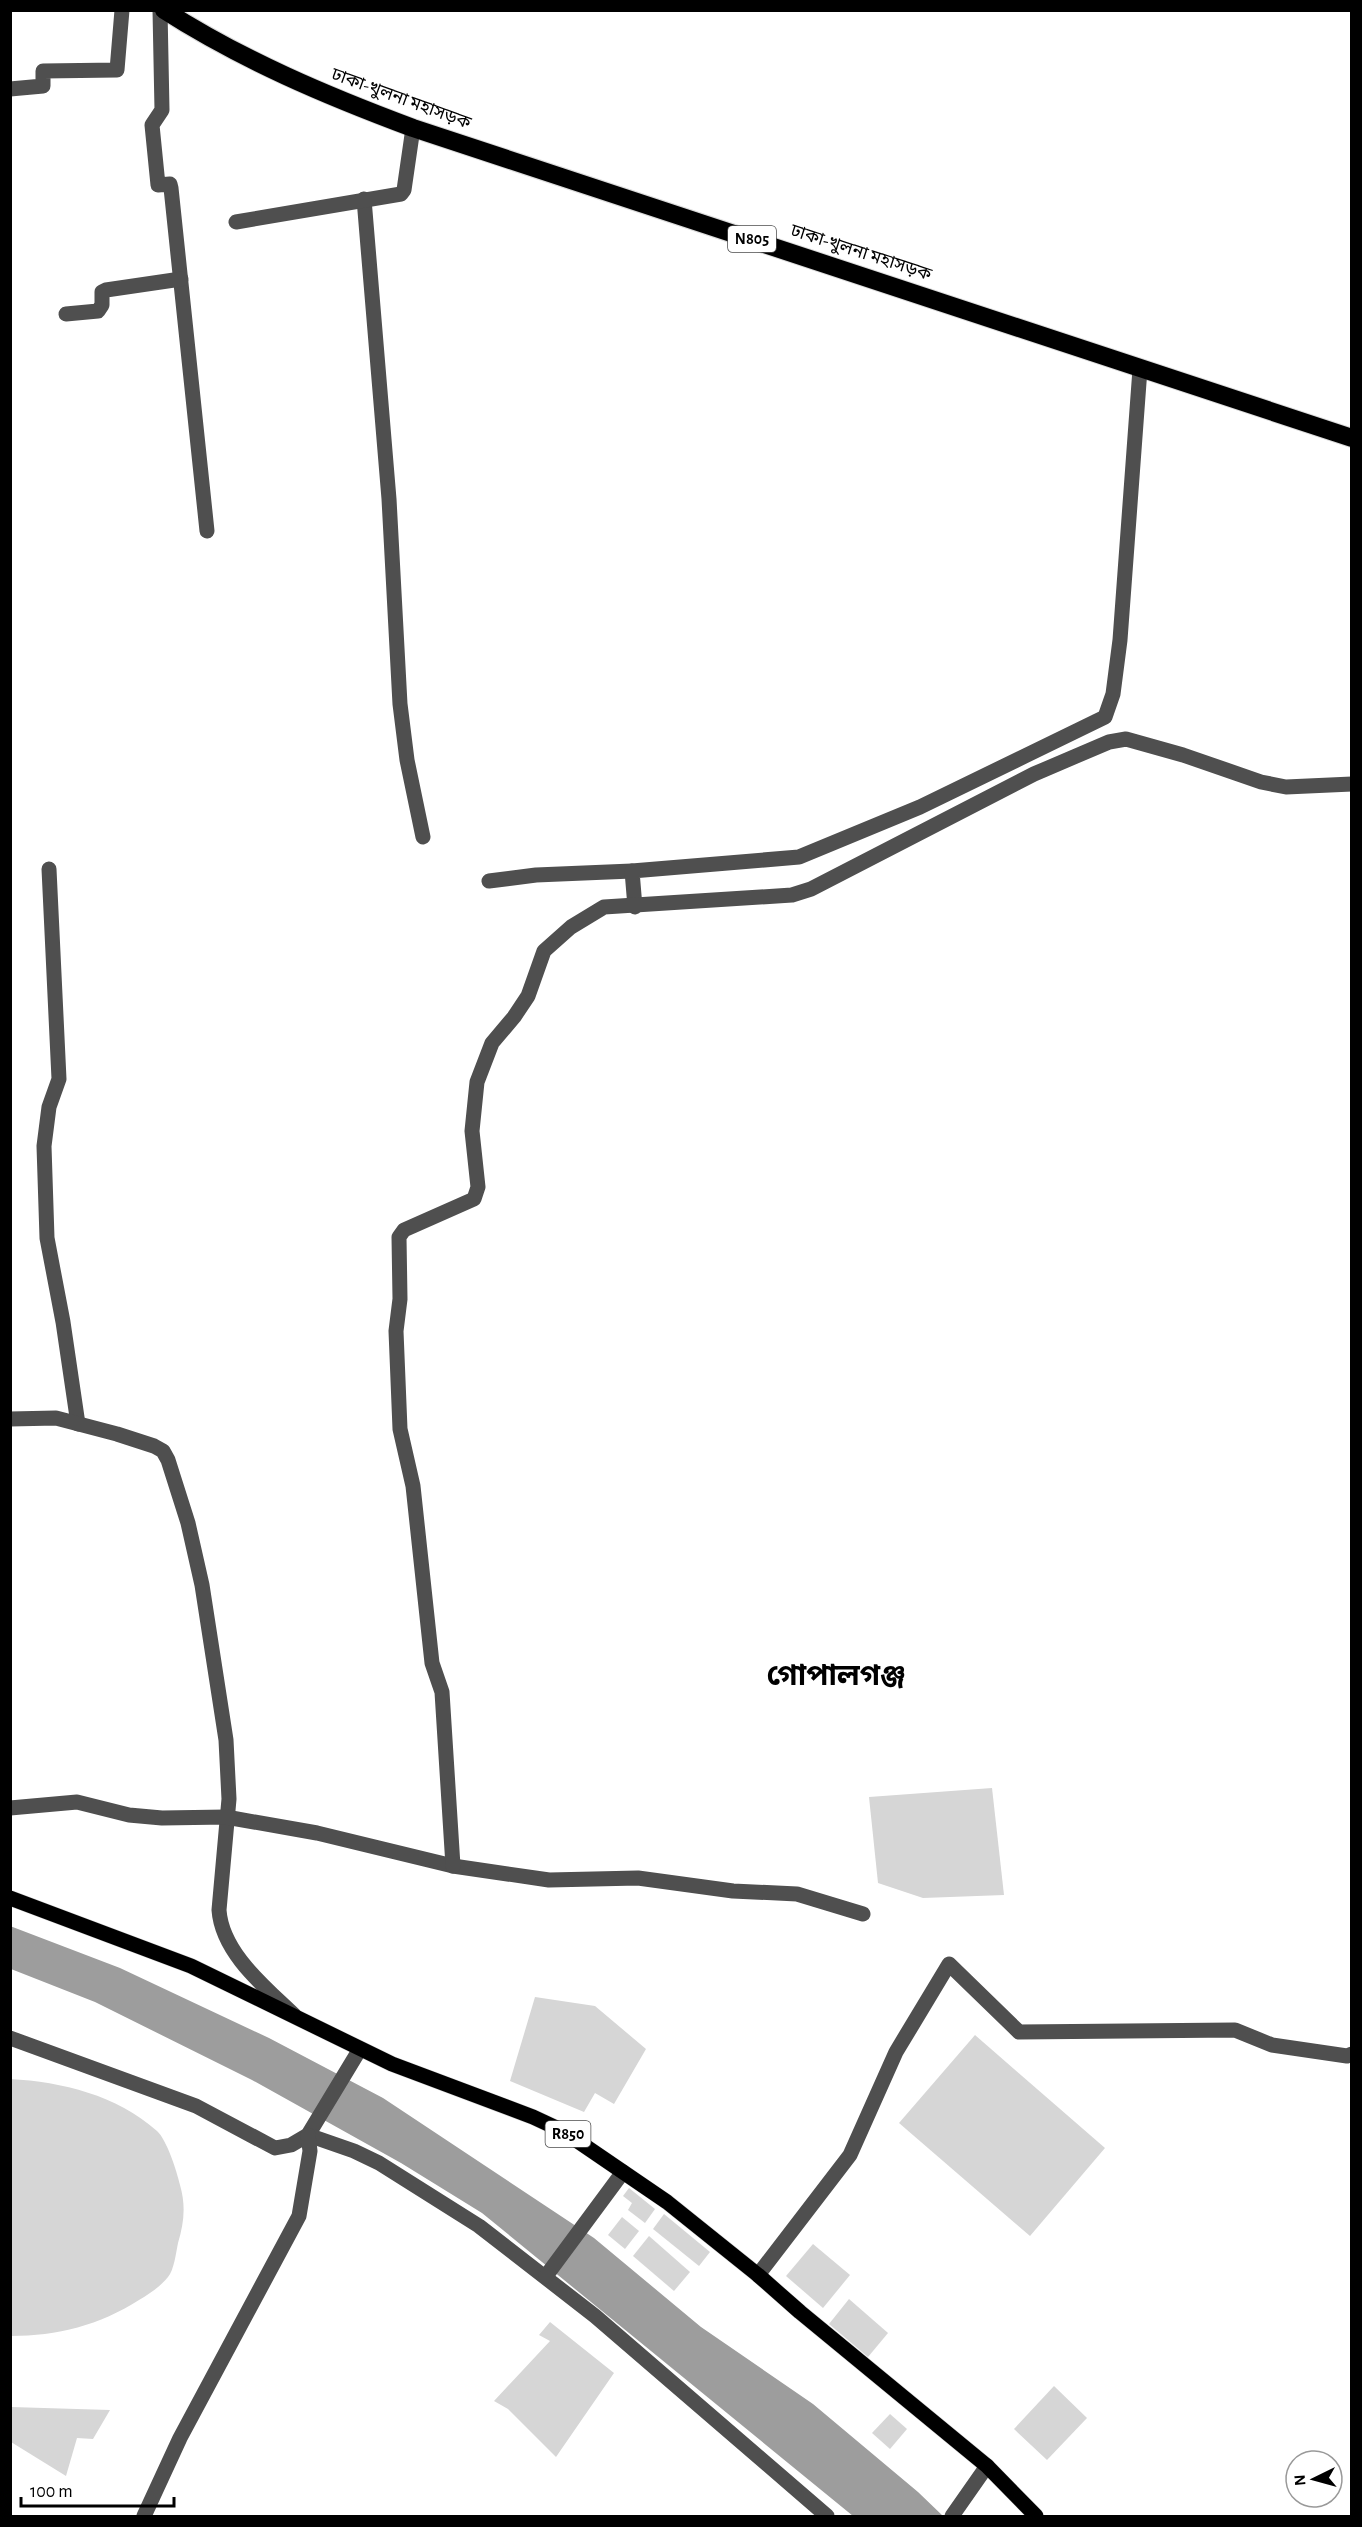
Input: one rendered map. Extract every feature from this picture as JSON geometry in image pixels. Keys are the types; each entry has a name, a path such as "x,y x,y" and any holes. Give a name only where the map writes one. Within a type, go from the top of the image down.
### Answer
{"highway":[{"name":"ঢাকা-খুলনা মহাসড়ক","path":"162,10 280,74 334,99 413,128 1352,438"}],"main road":[{"name":"R850","path":"10,1898 191,1966 360,2049 563,2131 667,2202 758,2275 987,2466 1036,2517"}],"street":[{"path":"10,88 43,86 43,71 117,70 122,10"},
{"path":"162,10 162,110 153,120 152,125 158,184 170,184 171,188 207,531"},
{"path":"236,222 401,194 404,190 413,128"},
{"path":"364,200 389,499 400,704 407,760 423,837"},
{"path":"66,314 98,311 102,305 102,292 106,290 181,279"},
{"path":"1108,740 1105,719 1113,694 1120,640 1140,369"},
{"path":"489,881 536,875 632,874 799,857 920,807 1105,719"},
{"path":"453,1866 442,1692 432,1663 413,1486 400,1429 396,1331 400,1299 399,1237 404,1230 474,1199 478,1187 472,1131 477,1082 492,1043 528,996 544,951 571,927 604,907 635,903 792,895 811,889 1034,774 1108,740 1126,739 1183,755 1262,782 1286,787 1352,784"},
{"path":"49,869 59,1079 49,1107 44,1146 46,1238 63,1322 78,1424"},
{"path":"632,874 635,903"},
{"path":"10,1419 56,1418 154,1446 163,1452 174,1476 188,1523 202,1585 226,1740 228,1799 219,1910 220,1923 232,1947 243,1962 296,2017"},
{"path":"10,1808 77,1802 129,1815 162,1818 226,1817 317,1833 453,1866 549,1880 638,1878 733,1891 797,1894 863,1914"},
{"path":"758,2275 850,2156 896,2052 949,1964 1019,2032 1235,2030 1272,2045 1347,2056 1352,2054"},
{"path":"10,2038 196,2106 275,2148 291,2145 310,2131 360,2049"},
{"path":"310,2131 378,2163 479,2226 546,2276 827,2517"},
{"path":"144,2517 180,2438 299,2216 310,2151 310,2131"},
{"path":"546,2276 623,2172"},
{"path":"953,2515 987,2466"}],"shaded area":[{"path":"992,1788 1004,1895 923,1898 878,1883 869,1797"},
{"path":"10,1926 120,1968 269,2038 383,2098 594,2238 701,2327 813,2404 918,2492 943,2516 853,2516 482,2213 401,2163 252,2080 95,2002 11,1969"},
{"path":"535,1997 595,2006 646,2049 614,2104 595,2093 584,2112 510,2081"},
{"path":"975,2035 1105,2148 1030,2236 899,2123"},
{"path":"10,2079 69,2087 124,2108 141,2119 157,2131 164,2141 179,2179 184,2207 173,2266 162,2284 143,2298 109,2316 78,2327 45,2334 11,2336"},
{"path":"629,2188 655,2209 645,2223 628,2210 632,2203 623,2196"},
{"path":"664,2214 710,2252 699,2266 653,2229"},
{"path":"622,2217 639,2231 625,2249 608,2235"},
{"path":"649,2236 690,2272 674,2291 633,2256"},
{"path":"813,2244 850,2275 823,2308 786,2276"},
{"path":"849,2299 888,2333 868,2357 829,2324"},
{"path":"550,2322 614,2373 556,2457 508,2409 494,2401 550,2341 539,2335"},
{"path":"1054,2386 1087,2418 1047,2460 1014,2429"},
{"path":"11,2407 110,2410 93,2439 77,2438 66,2476 11,2442"},
{"path":"890,2414 907,2429 890,2449 872,2433"}],"district":[{"name":"গোপালগঞ্জ","path":"836,1676"}]}
